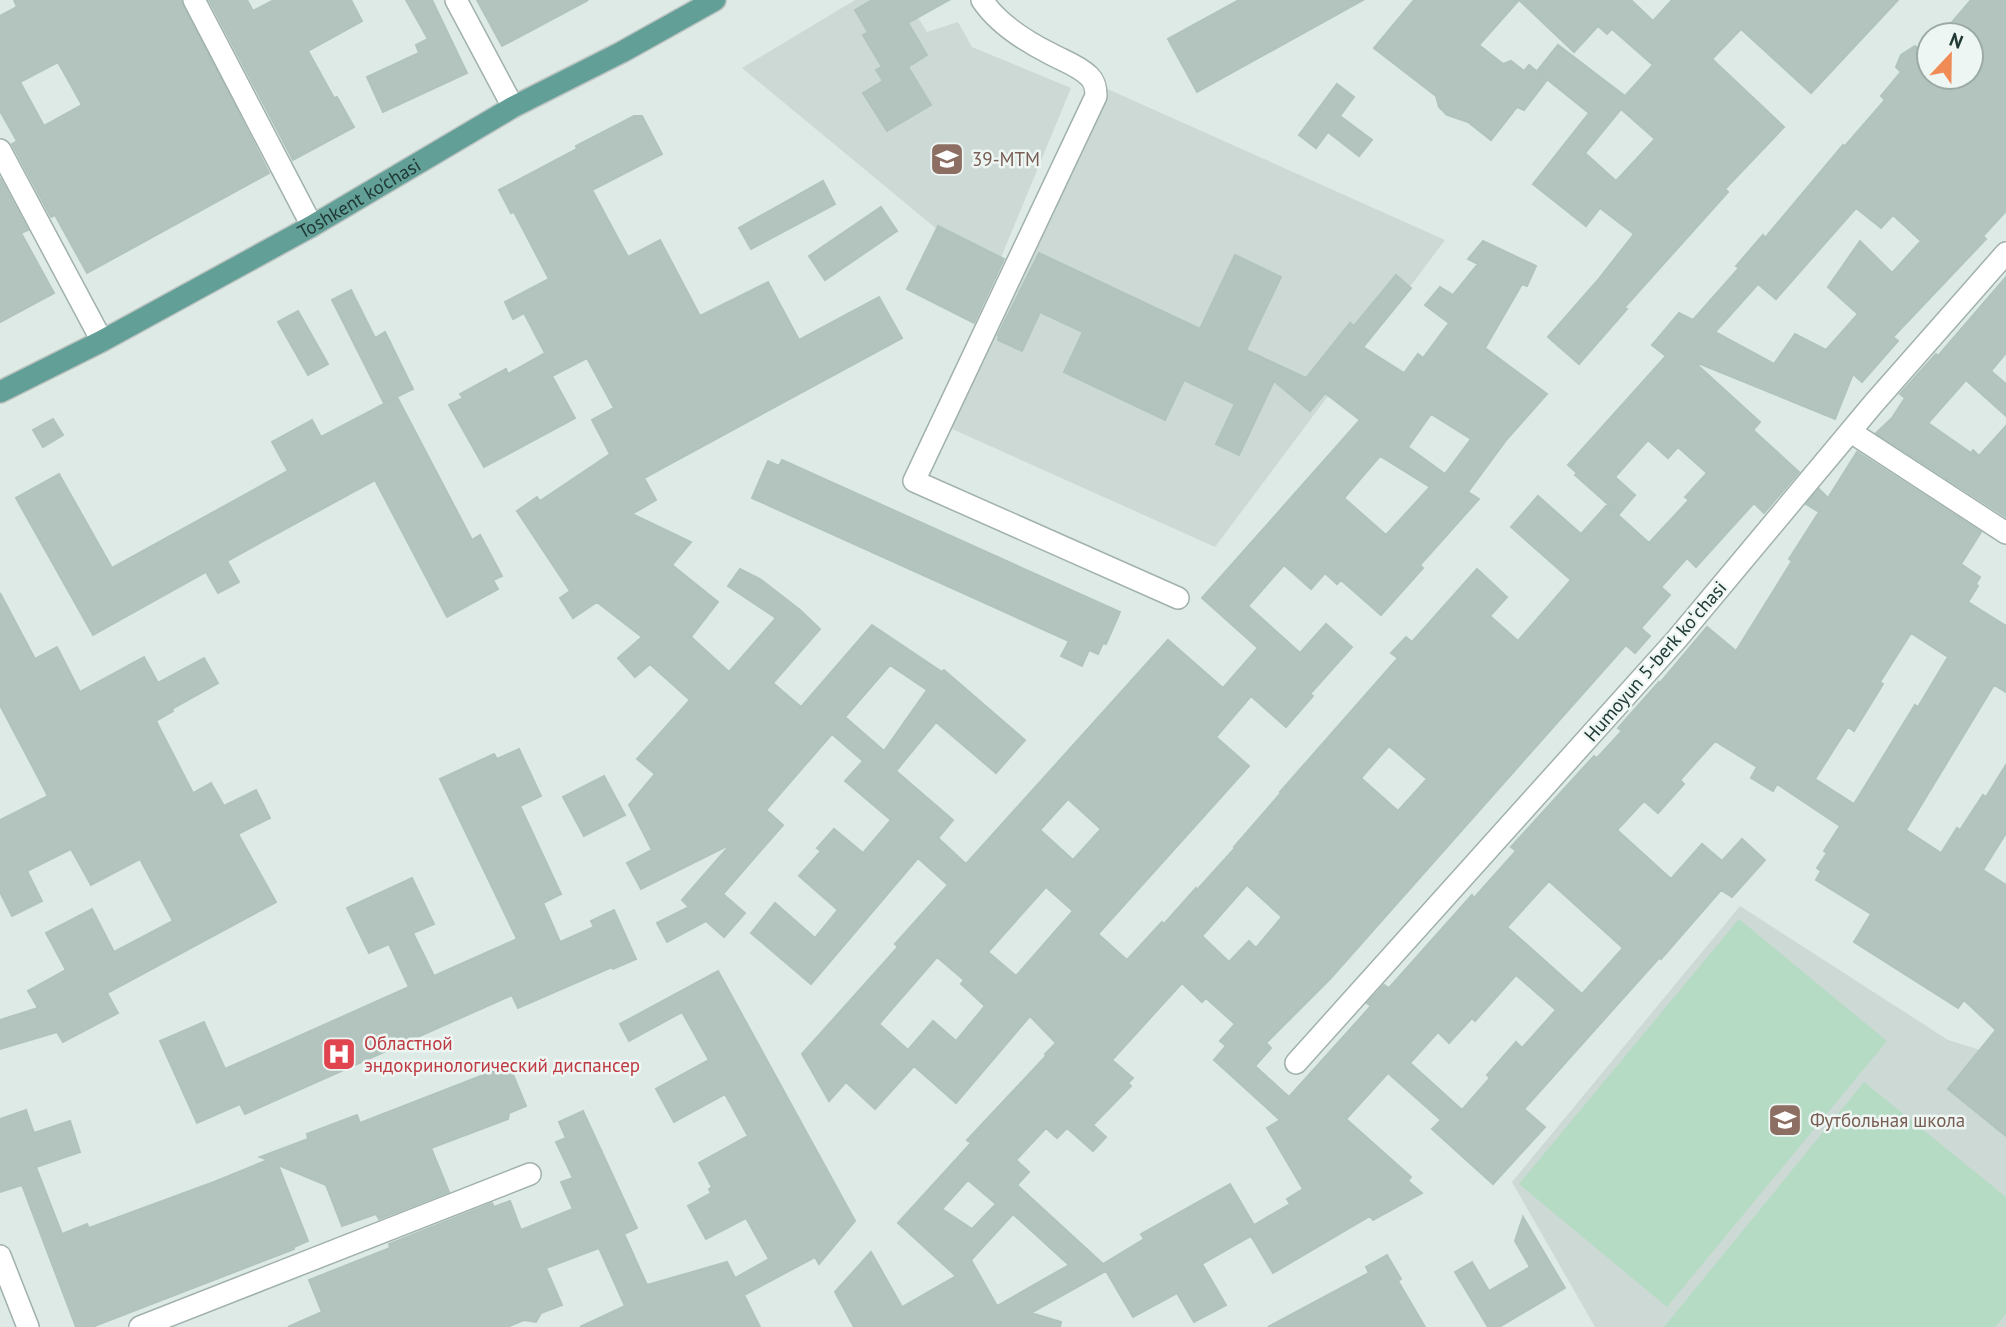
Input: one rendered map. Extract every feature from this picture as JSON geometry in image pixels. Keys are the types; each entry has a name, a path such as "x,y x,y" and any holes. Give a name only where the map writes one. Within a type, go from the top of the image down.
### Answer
{"main road":[{"name":"Toshkent ko'chasi","path":"0,392 102,341 312,226 513,107 622,52 715,0"}],"street":[{"path":"194,0 312,226"},
{"path":"456,0 513,107"},
{"path":"982,0 990,12 1037,47 1091,78 1097,87 1096,96 914,481 1178,598"},
{"path":"0,149 102,341"},
{"name":"Humoyun 5-berk koʻchasi","path":"1296,1063 1677,639 2006,253"},
{"path":"1851,432 2006,533"},
{"path":"140,1327 530,1174"},
{"path":"0,1256 28,1327"}],"shaded area":[{"name":"39-MTM","path":"855,0 907,0 927,32 958,22 972,47 1071,88 1000,260 938,230 742,68"},
{"path":"1103,87 1445,240 1215,547 950,428"},
{"name":"Футбольная школа","path":"1740,906 1948,1040 2006,1058 2006,1327 1595,1327 1512,1182"}],"green space":[{"path":"1739,919 1887,1041 1667,1307 1519,1184"},
{"path":"1864,1082 2006,1197 2006,1314 1995,1327 1664,1327"}],"building":[{"path":"14,0 181,0 269,173 87,273 55,215 51,217 12,144 17,141 0,111 0,16 17,7","holes":["58,62 82,105 44,126 20,82"]},
{"path":"209,0 247,0 253,11 274,0 351,0 362,21 308,51 354,127 293,160"},
{"path":"406,0 432,0 467,73 383,112 367,77 419,53 416,45 428,39"},
{"path":"477,0 588,0 502,46"},
{"path":"872,0 949,0 908,23 927,55 908,67 931,105 887,131 863,93 883,81 876,70 882,67 863,35 868,32 855,10"},
{"path":"1239,0 1363,0 1197,92 1168,39"},
{"path":"1414,0 1519,0 1479,45 1503,64 1511,61 1524,71 1529,65 1547,80 1524,110 1517,107 1491,140 1468,122 1447,115 1439,107 1436,96 1374,48"},
{"path":"1519,0 1631,0 1653,21 1672,0 1898,0 1811,93 1741,29 1712,59 1784,127 1725,189 1728,192 1624,308 1627,309 1579,364 1548,337 1634,234 1600,208 1586,226 1533,184 1589,113 1537,71 1558,45 1625,96 1653,65 1612,29 1607,34 1598,26 1574,52","holes":["1621,109 1655,139 1616,181 1585,153"]},
{"path":"1971,0 2006,0 2006,211 1983,236 1986,239 1893,337 1898,341 1862,382 1853,374 1835,419 1693,361 1760,422 1753,430 1799,472 1764,513 1754,503 1696,567 1687,558 1661,587 1670,595 1641,628 1650,636 1635,653 1626,645 1330,979 1266,1043 1271,1048 1255,1066 1289,1097 1371,1006 1367,1003 1384,985 1389,988 1472,895 1474,898 1516,851 1511,847 1594,756 1597,758 1622,731 1618,728 1707,627 1736,651 1819,512 1806,504 1819,489 1828,498 1857,452 1981,532 1961,564 1980,577 1968,602 2006,626 2006,692 1994,685 1906,830 1941,853 1983,795 1986,797 2006,765 2006,833 1983,870 2006,885 2006,1136 1948,1089 1996,1030 1964,1000 1958,1008 1854,942 1871,914 1816,880 1821,871 1817,868 1827,853 1824,851 1840,826 1777,784 1773,791 1751,778 1757,767 1715,741 1680,780 1684,784 1658,813 1644,801 1617,830 1671,879 1702,844 1722,861 1742,839 1765,860 1732,897 1721,890 1524,1109 1545,1127 1493,1184 1432,1129 1441,1120 1388,1073 1346,1119 1411,1177 1408,1181 1422,1193 1373,1220 1370,1216 1273,1273 1251,1236 1202,1264 1226,1305 1194,1322 1177,1293 1133,1317 1106,1271 1031,1313 1061,1322 1060,1327 854,1327 835,1292 871,1252 902,1307 956,1276 898,1223 971,1143 967,1140 1056,1043 1030,1016 956,1103 914,1066 875,1109 846,1082 829,1101 802,1054 898,947 895,944 948,885 918,858 811,984 751,933 775,903 815,938 838,910 799,876 821,851 817,848 834,829 863,853 891,820 845,781 863,761 832,734 766,810 783,825 723,894 745,913 724,937 706,921 667,942 657,923 689,907 682,900 731,844 641,889 627,863 652,850 629,805 655,774 637,759 690,700 650,664 635,677 618,658 642,637 597,602 573,618 560,598 570,591 517,511 537,497 540,501 610,454 592,420 614,408 587,358 552,376 575,418 484,467 449,405 463,398 460,394 506,369 508,374 545,353 524,313 513,319 505,302 549,279 514,212 511,213 499,190 577,149 576,146 634,116 642,116 662,154 592,190 628,257 660,240 700,316 768,282 799,340 879,297 902,338 644,478 656,500 632,514 691,542 672,565 718,602 691,637 729,672 776,618 728,586 740,569 760,579 820,629 773,683 801,707 872,625 942,672 944,670 1025,740 996,773 936,722 896,771 953,820 938,838 966,864 1168,640 1223,688 1258,648 1202,598 1360,420 1325,393 1310,411 1274,381 1239,455 1216,444 1235,404 1184,380 1165,420 1064,372 1083,332 1040,312 1022,351 998,340 998,335 1039,253 1200,329 1235,255 1281,277 1246,350 1306,378 1350,323 1354,326 1396,275 1411,288 1363,347 1404,373 1418,354 1423,358 1449,323 1425,305 1440,287 1453,295 1478,264 1468,259 1483,241 1536,266 1527,286 1522,284 1485,348 1547,394 1507,439 1468,492 1479,499 1420,565 1423,568 1381,615 1341,580 1337,584 1325,573 1311,589 1284,565 1248,606 1300,653 1326,624 1352,647 1310,694 1313,696 1286,727 1251,696 1216,737 1249,766 1098,934 1127,960 1235,848 1280,792 1398,658 1391,653 1406,637 1412,642 1477,569 1507,597 1490,616 1518,641 1571,580 1511,527 1538,496 1581,534 1607,505 1649,543 1689,500 1685,497 1707,473 1678,447 1668,458 1648,440 1615,477 1635,495 1619,514 1575,475 1577,473 1568,465 1666,356 1652,345 1679,313 1693,320 1739,268 1736,266 1763,235 1765,238 1843,145 1845,146 1885,100 1881,96 1901,72 1896,67 1901,55 1915,46 1915,91 1985,91 1985,21 1953,21","holes":["1856,208 1881,228 1893,215 1921,241 1892,273 1860,241 1828,287 1858,314 1826,350 1795,334 1774,364 1715,332 1758,284 1776,299","1431,414 1471,439 1445,474 1408,447","1380,456 1430,487 1386,535 1344,498","1911,633 1948,657 1854,804 1815,779 1848,727 1854,731 1883,684 1880,682","890,665 927,690 884,751 845,717","1389,746 1427,779 1398,811 1361,778","1068,799 1101,829 1073,860 1040,830","1549,881 1623,948 1582,994 1507,927","1247,885 1282,917 1256,948 1249,941 1229,962 1202,936","1046,887 1073,911 1016,976 988,952","937,957 964,980 961,984 985,1006 956,1041 933,1021 908,1050 879,1024","1516,975 1556,1010 1522,1048 1516,1042 1487,1075 1490,1078 1462,1110 1410,1063 1438,1032 1449,1043 1472,1018 1475,1021","1182,983 1202,1002 1206,998 1235,1024 1220,1041 1226,1046 1214,1060 1280,1120 1267,1128 1303,1189 1287,1199 1290,1204 1254,1225 1230,1184 1141,1234 1144,1239 1103,1264 1017,1185 1029,1172 1016,1160 1046,1128 1057,1138 1067,1128 1093,1151 1106,1137 1093,1125 1131,1086 1128,1083 1133,1078 1112,1060","968,1180 996,1204 972,1229 942,1209","1013,1214 1069,1265 997,1306 971,1260"]},
{"path":"1337,84 1354,97 1340,116 1372,140 1359,156 1328,132 1316,148 1299,135"},
{"path":"0,178 28,230 21,233 54,293 0,322"},
{"path":"823,181 835,204 751,249 739,228"},
{"path":"881,207 897,231 825,280 809,256"},
{"path":"938,226 1004,259 974,323 907,289"},
{"path":"2006,277 2006,353 1991,371 2006,384 2006,416 1966,380 1928,423 1979,456 2006,426 2006,517 1876,433 1892,418 1905,398 1900,394 1936,354 1938,356"},
{"path":"351,290 375,338 385,332 413,389 384,403 332,300"},
{"path":"298,311 328,364 308,375 278,322"},
{"path":"397,397 472,540 480,535 502,576 493,580 498,589 447,617 375,480 227,561 239,582 218,593 206,572 93,635 16,498 59,474 112,568 288,471 272,442 312,420 321,437"},
{"path":"53,419 63,435 43,447 33,430"},
{"path":"782,460 1120,612 1106,644 1103,643 1098,654 1089,650 1082,666 1061,656 1069,641 752,498 768,461 779,466"},
{"path":"0,593 35,659 57,647 80,692 144,657 158,683 204,658 218,683 156,721 193,793 211,783 224,806 256,790 270,818 238,834 276,902 107,993 118,1013 63,1042 57,1032 0,1049 0,1020 38,1008 28,991 66,970 46,933 92,909 114,952 173,921 140,859 91,885 71,849 27,871 42,901 12,916 0,892 0,820 48,796 0,705"},
{"path":"519,749 541,796 520,806 561,894 543,903 560,942 594,927 591,921 614,910 636,959 518,1008 512,995 245,1114 240,1104 197,1123 160,1041 204,1022 225,1069 409,987 389,944 369,953 347,908 412,878 434,924 413,933 434,976 517,939 440,779 494,754 497,759"},
{"path":"604,776 625,815 584,836 563,797"},
{"path":"718,971 855,1221 819,1264 815,1257 744,1295 760,1327 580,1327 625,1306 599,1248 546,1268 562,1305 541,1313 536,1322 524,1320 507,1327 288,1327 322,1312 309,1280 390,1248 389,1244 492,1203 494,1207 510,1201 521,1230 573,1209 561,1182 573,1178 556,1142 566,1138 559,1122 583,1111 637,1228 624,1234 647,1285 727,1262 735,1278 769,1259 746,1218 706,1239 688,1206 711,1193 709,1189 712,1187 699,1163 748,1136 725,1094 674,1122 656,1089 709,1060 682,1012 629,1041 620,1024"},
{"path":"509,1065 526,1106 509,1113 508,1119 431,1148 449,1192 379,1219 376,1214 342,1226 326,1185 278,1165 308,1241 294,1249 92,1327 76,1327 22,1185 0,1192 0,1119 26,1110 34,1133 70,1121 80,1152 36,1167 62,1234 87,1224 89,1228 214,1182 268,1160 260,1157 308,1139 307,1134 357,1115 360,1123"},
{"path":"1523,1217 1565,1288 1499,1327 1488,1327 1455,1272 1472,1262 1489,1291 1530,1267 1515,1241"},
{"path":"1387,1255 1401,1279 1398,1281 1425,1327 1268,1327 1369,1273 1366,1267"}],"place":[{"name":"39-MTM","path":"947,159"},
{"name":"Областной эндокринологический диспансер","path":"339,1054"},
{"name":"Футбольная школа","path":"1785,1120"}]}
